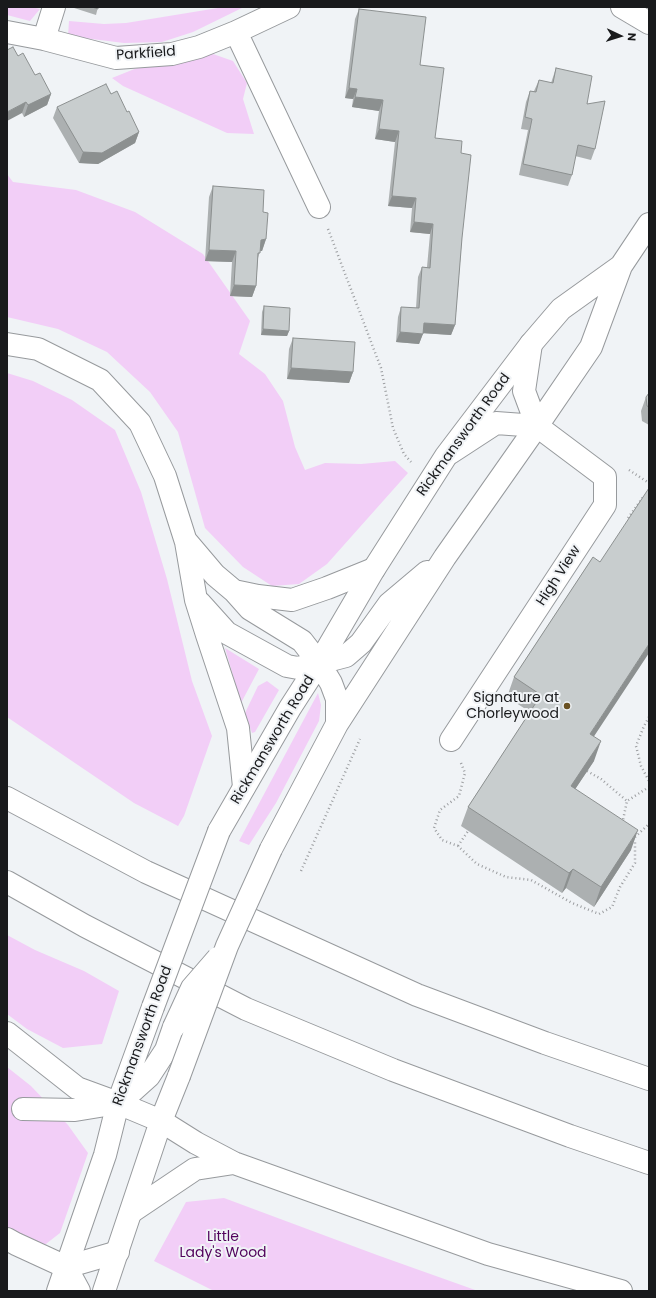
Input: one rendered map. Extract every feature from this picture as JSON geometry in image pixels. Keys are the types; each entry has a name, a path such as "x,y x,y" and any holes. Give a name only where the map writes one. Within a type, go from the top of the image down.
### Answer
{"main road":[{"path":"44,39 54,7"},
{"name":"Parkfield","path":"7,32 44,39 116,58 172,54 199,47 236,32 289,7"},
{"path":"622,7 649,23"},
{"path":"236,32 319,207"},
{"name":"Rickmansworth Road","path":"104,1291 161,1121 227,946 271,849 337,724 445,557 538,426 591,347 621,266 649,224"},
{"name":"Rickmansworth Road","path":"58,1291 105,1155 118,1104 219,831 293,703 319,663 374,569 446,456 531,344 561,309 621,266"},
{"path":"7,344 38,349 100,380 140,423 164,476 186,542 196,600 238,728 244,787"},
{"path":"446,456 496,423 538,426 524,391 531,344"},
{"name":"High View","path":"451,740 605,505 605,477 538,426"},
{"path":"186,542 215,575 234,591 250,609 302,641 319,663 331,683 337,699 337,724"},
{"path":"196,600 227,633 287,666 298,668 346,656 360,643 389,604 445,557"},
{"path":"234,591 258,596 292,600 374,569"},
{"path":"7,798 146,872 417,995 545,1043 649,1079"},
{"path":"7,882 85,926 246,1009 393,1070 570,1136 649,1162"},
{"path":"23,1109 75,1110 118,1104 149,1076 166,1050 174,1027 192,988 227,946"},
{"path":"7,1033 77,1088 161,1121 196,1143 234,1163 488,1254 621,1291"},
{"path":"131,1212 195,1169 234,1163"},
{"path":"7,1239 66,1268 79,1291"},
{"path":"66,1268 118,1252"}],"path":[{"path":"319,207 381,368 393,428 404,454 428,483"},
{"path":"649,717 636,746 641,766 649,781"},
{"path":"301,871 362,735"},
{"path":"451,740 465,773 459,796 440,810 434,828 442,840 458,846 477,864 506,877 531,880 572,903 599,914 612,907 620,886 635,863 635,842 633,838 649,824"},
{"path":"587,771 601,779 627,801"},
{"path":"626,826 623,820 627,801 649,787"},
{"path":"458,846 468,831"}],"green space":[{"path":"7,7 31,7 40,9 30,21 7,15"},
{"path":"224,7 244,7 193,32 162,42 124,43 68,36 69,21 104,24 126,23"},
{"path":"213,54 233,61 247,83 243,99 254,134 227,133 123,86 112,78 137,68 181,63"},
{"path":"7,174 13,182 76,190 135,212 203,254 250,321 239,354 265,374 283,401 295,447 305,470 325,463 361,464 395,461 408,473 327,564 299,584 272,586 243,567 205,528 178,432 150,392 107,352 58,329 7,317"},
{"path":"7,373 33,381 72,400 115,430 141,492 167,579 192,681 212,736 184,816 178,826 134,803 7,717"},
{"path":"225,648 259,669 241,703"},
{"path":"267,681 279,690 255,732 252,733 245,713 258,686"},
{"path":"318,693 321,705 319,721 276,803 249,845 239,841"},
{"path":"7,935 35,950 84,971 119,991 102,1044 63,1048 27,1029 7,1014"},
{"path":"7,1067 31,1086 68,1125 88,1153 60,1233 42,1247 7,1227"},
{"name":"Little Lady's Wood","path":"224,1198 478,1291 214,1291 154,1261 186,1202"}],"building":[{"path":"359,9 426,17 420,65 444,68 435,138 462,141 461,153 471,155 455,325 424,323 423,334 400,332 401,307 419,308 422,267 430,268 433,224 414,222 416,198 392,196 399,131 379,129 383,100 355,97 357,89 349,88"},
{"path":"13,47 18,56 23,53 35,75 40,73 51,94 28,105 26,102 7,112 7,50"},
{"path":"556,68 592,76 587,104 605,101 595,149 578,145 572,175 523,164 532,119 525,117 530,91 536,92 539,80 553,83"},
{"path":"106,84 111,94 117,91 139,132 102,153 83,152 57,107"},
{"path":"213,186 264,190 263,212 268,213 266,239 261,240 260,253 258,253 256,286 234,285 236,251 209,250"},
{"path":"264,306 290,308 289,331 263,329"},
{"path":"293,338 355,342 353,372 291,368"},
{"path":"649,393 649,407 647,406 646,397"},
{"name":"Signature at Chorleywood","path":"649,488 649,644 590,734 601,741 571,786 638,830 601,887 573,869 569,873 468,807 541,695 514,677 593,557 600,562"}],"place":[{"name":"Signature at Chorleywood","path":"567,706"}]}
